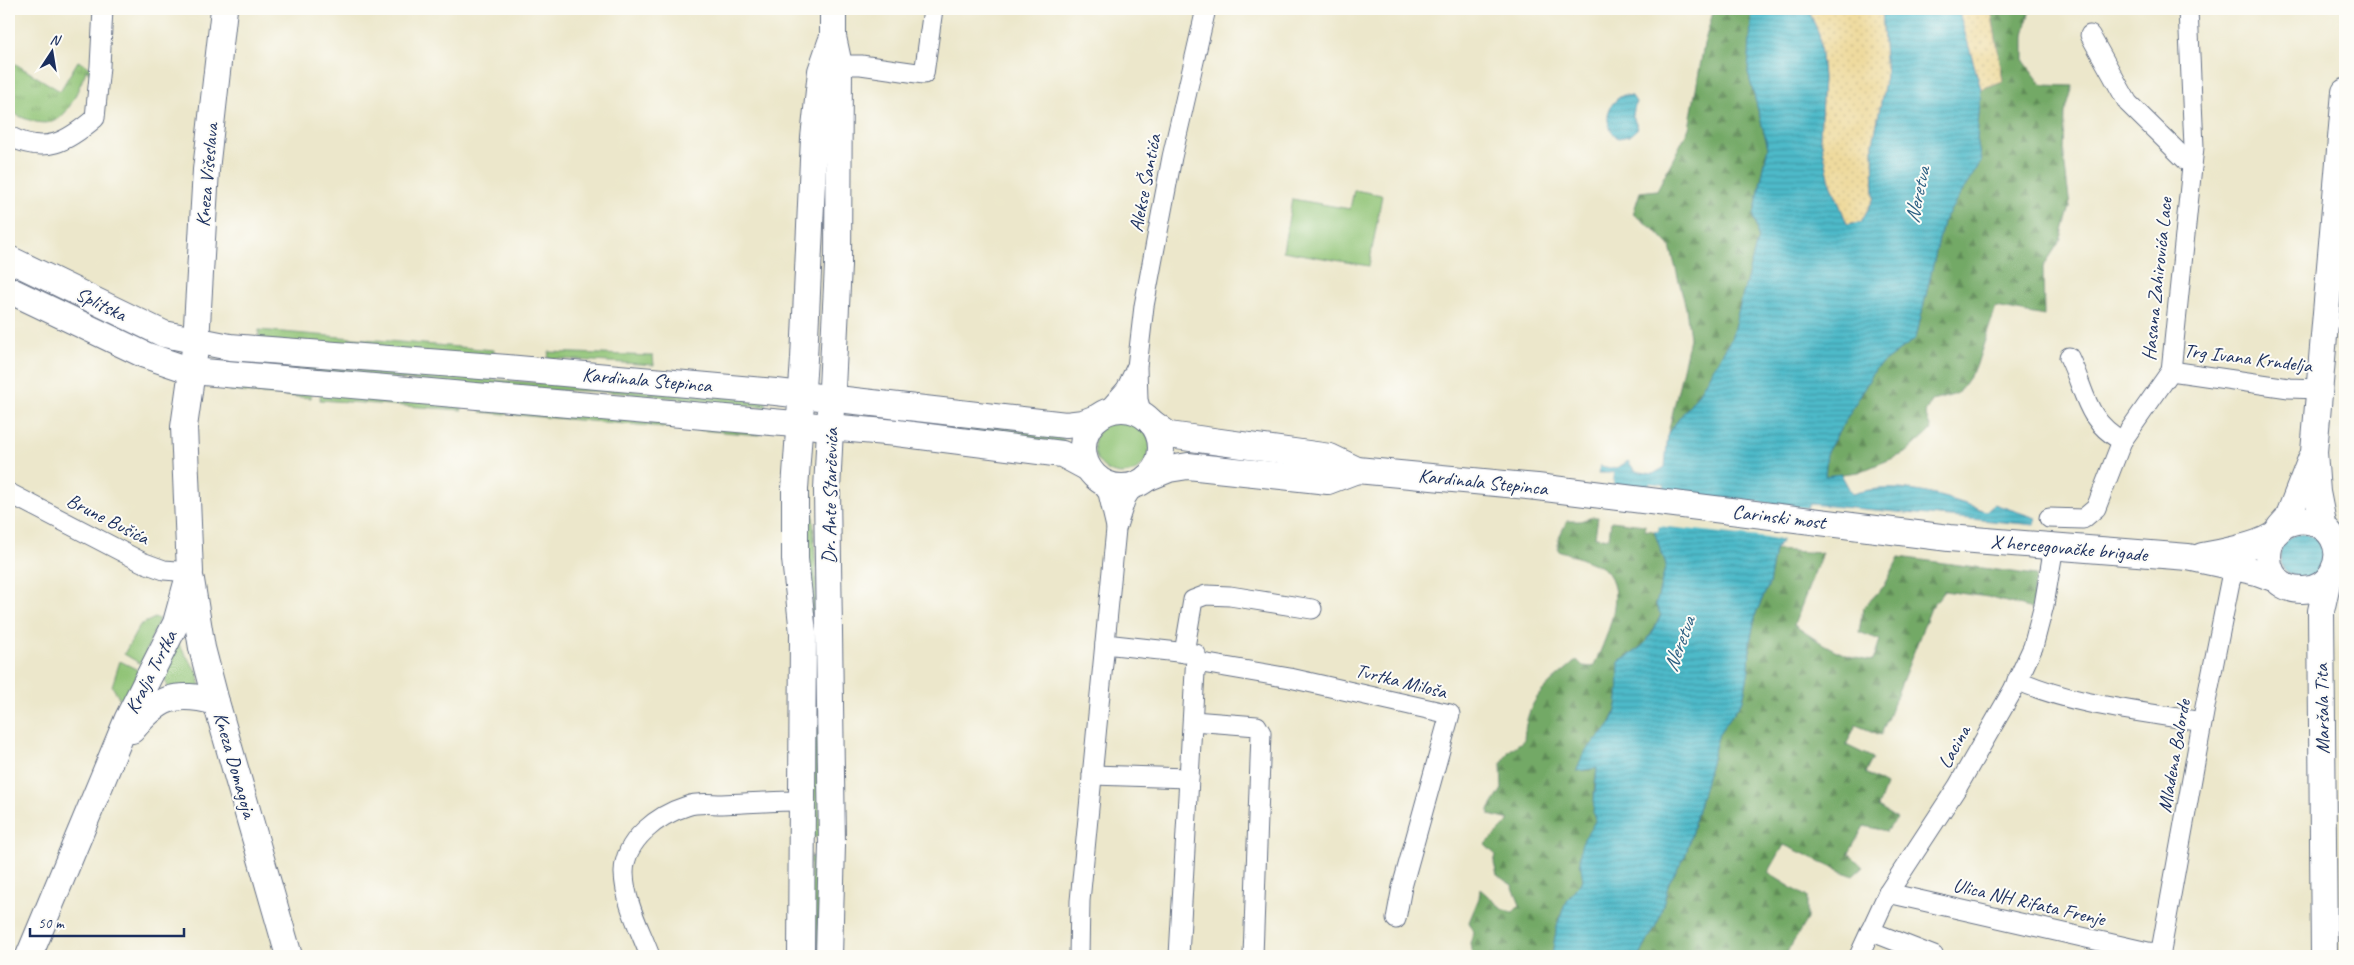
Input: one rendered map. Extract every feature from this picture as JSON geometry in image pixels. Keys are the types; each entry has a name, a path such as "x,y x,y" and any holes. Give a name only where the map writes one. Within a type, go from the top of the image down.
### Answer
{"street":[{"path":"9,136 31,144 61,143 95,118 103,9"},
{"name":"Kneza Višeslava","path":"192,371 196,342 206,170 224,9"},
{"name":"Dr. Ante Starčevića","path":"829,956 832,845 827,490 833,398 838,265 839,66 833,37 833,9"},
{"path":"839,66 861,65 924,74 933,9"},
{"name":"Alekse Šantića","path":"1146,418 1138,400 1137,367 1144,306 1172,157 1206,9"},
{"name":"Hasana Zahirovića Lace","path":"2049,518 2083,519 2096,508 2122,441 2172,371 2194,147 2188,9"},
{"path":"2090,35 2128,103 2192,166"},
{"name":"Dr. Ante Starčevića","path":"801,956 792,801 803,633 794,530 814,138 821,71 833,37"},
{"path":"2324,528 2316,492 2314,452 2343,139 2345,92"},
{"name":"Splitska","path":"9,259 164,334 196,342"},
{"name":"Splitska","path":"9,290 145,355 192,371"},
{"name":"Kardinala Stepinca","path":"196,342 236,348 507,368 802,395 1066,425 1083,423 1101,415"},
{"path":"2069,357 2079,378 2092,416 2106,432 2122,441"},
{"name":"Alekse Šantića","path":"1101,415 1126,389 1137,367"},
{"name":"Kardinala Stepinca","path":"192,371 897,433 1062,454 1092,473"},
{"name":"Kralja Tvrtka","path":"29,956 111,756 176,623 190,572 184,427 192,371"},
{"name":"Trg Ivana Krndelja","path":"2172,371 2289,388 2319,389"},
{"path":"1079,956 1080,902 1116,529 1126,498 1155,468 1159,457 1160,445 1158,433 1146,418 1124,410 1101,415 1088,429 1083,441 1083,455 1092,473 1108,493 1116,529"},
{"name":"Kardinala Stepinca","path":"1146,418 1169,435 1330,458 1357,470 1609,496"},
{"path":"2276,532 2291,522 2302,520 2314,522 2331,534 2338,551 2336,567 2328,580 2313,588 2286,585 2270,570 2267,558 2268,547 2276,532 2288,518 2314,452"},
{"name":"Kardinala Stepinca","path":"1141,481 1169,469 1188,466 1328,481 1357,470"},
{"path":"1092,473 1108,484 1122,487 1141,481"},
{"name":"Brune Bušića","path":"9,493 142,562 164,570 190,572"},
{"name":"Carinski most","path":"1609,496 1949,538"},
{"name":"X hercegovačke brigade","path":"2188,557 2226,552 2276,532"},
{"name":"X hercegovačke brigade","path":"1949,538 2188,557 2242,568 2286,585"},
{"name":"Lacina","path":"1859,956 1888,893 1958,786 2017,680 2035,639 2044,605 2054,546"},
{"name":"Mladena Balorde","path":"2160,955 2202,722 2230,582 2233,574 2242,568"},
{"name":"Kneza Domagoja","path":"190,572 202,648 289,956"},
{"name":"Maršala Tita","path":"2324,956 2321,611 2328,580"},
{"name":"Maršala Tita","path":"2286,585 2310,612 2321,643"},
{"path":"1185,956 1189,778 1193,721 1190,657 1193,600 1206,595 1230,596 1312,609"},
{"name":"Tvrtka Miloša","path":"1105,644 1190,657 1450,714 1402,887 1396,919"},
{"path":"2017,680 2042,691 2069,699 2202,722"},
{"path":"111,756 152,707 165,699 193,696 216,702"},
{"path":"1193,721 1257,726 1261,734 1253,956"},
{"path":"1092,775 1189,778"},
{"path":"650,956 626,894 624,872 626,856 640,834 662,817 689,805 792,801"},
{"name":"Ulica NH Rifata Frenje","path":"1888,893 2160,955"},
{"path":"1870,931 1934,956"}],"green space":[{"path":"1714,9 1752,9 1748,73 1768,147 1754,215 1758,238 1731,339 1698,394 1668,433 1690,338 1686,308 1670,246 1655,230 1633,214 1640,192 1657,190 1689,128 1704,44"},
{"path":"1991,9 2030,9 2024,36 2024,61 2042,85 2073,86 2065,113 2064,159 2070,207 2060,241 2043,267 2044,316 1996,307 1976,367 1957,394 1932,401 1925,413 1931,430 1906,453 1859,472 1825,476 1827,452 1876,368 1916,338 1943,222 1981,162 1977,139 1981,89 2003,81"},
{"path":"9,60 60,91 78,61 95,70 95,82 87,69 68,109 61,117 52,122 41,123 9,111"},
{"path":"1354,190 1382,195 1369,266 1283,251 1292,199 1350,209"},
{"path":"259,330 494,350 494,358 259,340"},
{"path":"549,352 653,356 654,365 548,358"},
{"path":"232,360 766,400 766,407 601,391 537,390 231,366"},
{"path":"231,380 312,387 311,398 230,391"},
{"path":"321,389 461,401 462,410 320,400"},
{"path":"482,402 757,430 760,435 481,412"},
{"path":"874,411 1062,435 1064,444 873,420"},
{"path":"1117,418 1127,418 1142,426 1148,435 1150,446 1148,457 1142,466 1127,474 1117,474 1106,469 1099,462 1094,451 1094,441 1099,430 1106,423"},
{"path":"804,494 812,494 817,594 820,838 809,836"},
{"path":"1598,517 1595,537 1609,538 1611,521 1645,525 1645,530 1654,531 1666,564 1656,605 1661,614 1645,642 1619,662 1619,692 1615,714 1584,755 1577,771 1597,768 1594,793 1596,818 1590,832 1584,839 1581,865 1583,879 1564,906 1558,924 1552,956 1472,956 1470,943 1474,933 1469,922 1479,898 1480,889 1504,910 1513,912 1520,905 1512,885 1497,875 1494,863 1496,855 1485,845 1510,820 1489,815 1489,810 1502,789 1501,764 1509,751 1524,740 1529,713 1534,702 1547,686 1577,660 1583,666 1593,667 1603,645 1612,617 1614,590 1611,578 1604,569 1558,550 1558,539 1567,521 1580,521"},
{"path":"1775,550 1822,553 1794,625 1841,653 1862,659 1873,661 1880,640 1859,632 1863,608 1885,585 1899,557 2036,575 2032,609 1988,597 1944,591 1931,608 1881,735 1856,725 1846,745 1873,758 1865,773 1886,785 1878,807 1897,819 1886,831 1864,826 1849,853 1863,867 1853,876 1784,845 1768,873 1807,897 1807,919 1785,956 1640,956 1659,919 1669,882 1685,857 1719,733 1743,700 1749,670 1750,642 1756,613 1769,584"},
{"path":"155,618 159,619 141,664 124,654 140,625"},
{"path":"177,642 198,673 202,692 171,694 164,678 159,674"},
{"path":"120,661 140,671 122,703 112,686"},
{"path":"811,857 820,857 818,956 809,956"}],"sand":[{"path":"1808,9 1882,9 1886,76 1873,144 1874,198 1861,222 1847,224 1829,178 1820,135 1823,78 1819,34"},
{"path":"1958,9 1991,9 2003,81 1981,89"}],"water":[{"name":"Neretva","path":"1752,9 1808,9 1819,34 1823,78 1820,135 1829,178 1847,224 1861,222 1874,198 1873,144 1886,76 1882,9 1958,9 1981,89 1977,139 1981,162 1943,222 1916,338 1876,368 1827,452 1825,476 1841,474 1852,494 1869,490 1903,489 1937,495 1986,511 1994,504 2036,518 2035,525 1810,504 1775,550 1769,584 1756,613 1750,642 1749,670 1743,700 1719,733 1685,857 1669,882 1659,919 1640,956 1552,956 1558,924 1564,906 1583,879 1580,859 1582,843 1596,818 1593,812 1597,768 1577,771 1584,754 1607,728 1615,715 1618,700 1619,662 1645,643 1661,615 1656,605 1666,564 1654,531 1658,531 1664,485 1650,483 1649,490 1613,485 1614,473 1598,473 1600,466 1616,469 1628,461 1635,471 1653,474 1665,467 1668,433 1698,394 1731,339 1758,238 1754,215 1768,147 1748,73"},
{"path":"1624,95 1632,96 1636,102 1632,115 1638,128 1629,136 1618,138 1610,127 1608,115 1613,103"},
{"path":"2306,534 2318,540 2323,547 2323,565 2318,572 2311,577 2298,578 2290,575 2283,568 2280,552 2283,544 2290,537"}],"pier":[{"path":"1614,473 1613,485 1649,490 1650,483 1664,485 1663,492 1809,508 1786,540 1659,526 1658,531 1652,531 1656,529 1661,488 1652,486 1651,491 1610,486 1611,476 1602,475"}]}
